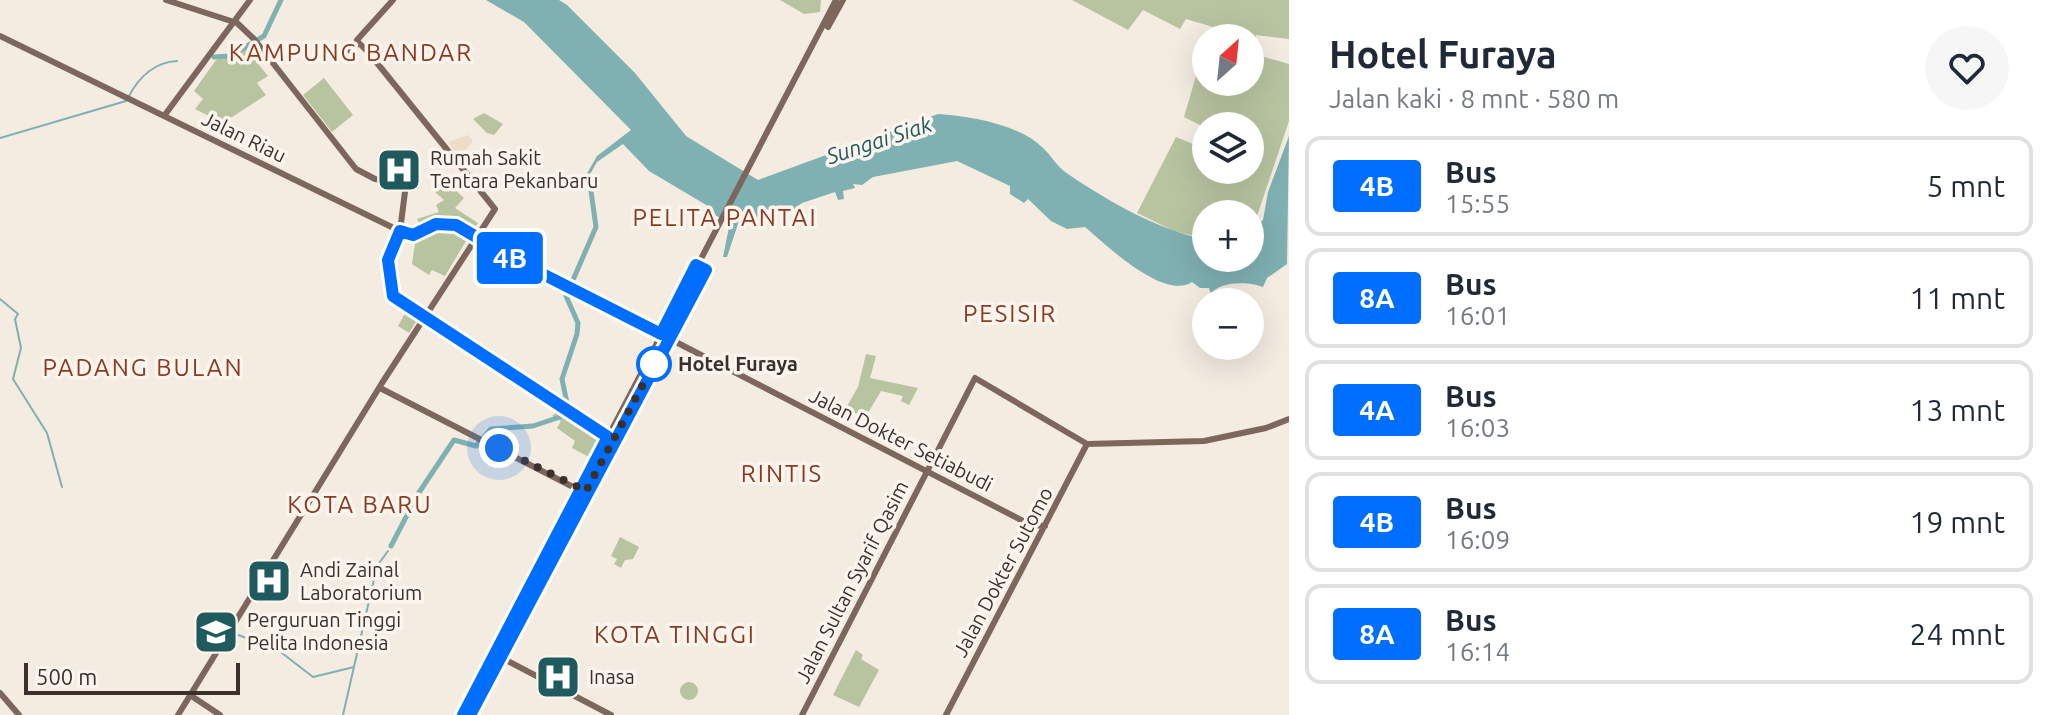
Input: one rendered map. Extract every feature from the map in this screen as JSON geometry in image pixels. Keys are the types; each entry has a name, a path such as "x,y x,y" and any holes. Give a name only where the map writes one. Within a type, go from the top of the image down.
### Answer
{"main road":[{"path":"166,0 233,21 256,42 359,171 375,179 406,184 400,231 388,260 393,296 608,437"},
{"path":"164,116 248,0"},
{"path":"349,50 393,0"},
{"path":"827,26 836,0"},
{"path":"583,489 843,0"},
{"name":"Jalan Riau","path":"0,36 400,231"},
{"path":"178,715 425,316 495,209 360,39"},
{"path":"400,231 413,235 445,223 661,339"},
{"path":"470,715 608,437 661,339"},
{"name":"Jalan Dokter Setiabudi","path":"670,339 1031,525 1045,526"},
{"name":"Jalan Sultan Syarif Qasim","path":"802,715 975,378 1087,444"},
{"path":"380,388 583,489"},
{"path":"1087,444 1204,441 1266,428 1289,419"},
{"name":"Jalan Dokter Sutomo","path":"946,715 1087,444"},
{"path":"463,715 578,500"},
{"name":"Jalan Dokter Setiabudi","path":"1031,525 1040,536"},
{"path":"500,657 605,714"},
{"path":"0,693 19,715"},
{"path":"190,695 220,715"}],"green space":[{"path":"780,0 821,0 820,12 804,14"},
{"path":"1072,0 1289,0 1289,39 1264,36 1264,24 1203,24 1186,19 1180,29 1143,10 1128,30"},
{"path":"248,47 255,50 262,63 259,65 268,76 257,83 266,95 223,123 195,109 203,99 194,91 216,60"},
{"path":"1264,57 1289,64 1289,121 1262,200 1192,200 1192,236 1174,231 1137,213 1176,137 1192,144 1192,184 1264,184 1264,112 1192,112 1192,121 1184,117 1192,90 1192,96 1264,96"},
{"path":"324,78 353,115 332,132 303,95"},
{"path":"484,113 503,124 494,135 487,133 473,119"},
{"path":"442,187 446,190 452,187 464,198 455,208 478,223 472,231 447,219 421,227 417,219 439,212 436,205 444,200 435,192"},
{"path":"440,225 450,226 469,236 445,276 432,270 429,275 412,264 415,244 409,240"},
{"path":"408,308 420,315 409,333 398,326"},
{"path":"866,354 876,356 870,378 918,388 909,405 901,401 903,396 881,391 865,418 846,408 858,387"},
{"path":"560,410 602,440 591,458 572,448 575,441 557,428 561,421 552,416"},
{"path":"620,537 639,547 633,559 625,560 621,568 614,564 617,559 611,556"},
{"path":"856,650 863,655 861,659 879,670 859,707 833,695"},
{"path":"689,682 698,691 689,700 680,691"}],"shaded area":[{"path":"468,135 473,141 463,153 465,159 460,159 448,142"}],"water":[{"name":"Sungai Siak","path":"486,0 559,0 567,5 635,73 686,136 758,180 938,114 1007,127 1032,139 1064,171 1084,185 1151,221 1192,236 1192,272 1264,272 1264,214 1268,192 1289,136 1287,264 1267,278 1263,287 1235,283 1219,288 1200,288 1192,282 1180,286 1166,284 1120,257 1085,227 1067,229 1051,221 1028,199 1024,203 1010,194 1010,186 957,161 873,177 862,185 853,184 855,188 843,191 844,199 838,200 835,192 802,203 789,213 784,210 768,216 760,226 752,219 739,221 727,257 723,257 730,222 712,214 713,209 649,171 623,144 597,162 589,176 590,193 585,177 597,156 631,130 524,22"}],"waterway":[{"path":"214,57 230,56 264,36 281,0"},
{"path":"129,96 148,72 162,64 177,61"},
{"path":"0,138 126,101"},
{"path":"391,546 418,494 454,440 476,446 491,429 533,426 560,417 567,403 562,379 578,323 566,296 596,227 591,191"},
{"path":"0,299 18,314 15,319 21,348 13,379 47,433 62,487"},
{"path":"343,715 377,566 388,551"},
{"path":"233,633 278,650 313,677 354,667"}],"bus line":[{"name":"4B","path":"463,715 608,437 393,296 388,260 400,231 410,236 436,224 456,225 519,262 661,334 696,265 706,270 470,715"}],"place":[{"name":"Rumah Sakit Tentara Pekanbaru","path":"399,170"},
{"name":"Hotel Furaya","path":"654,364"},
{"name":"Andi Zainal Laboratorium","path":"269,581"},
{"name":"Perguruan Tinggi Pelita Indonesia","path":"216,632"},
{"name":"Inasa","path":"558,677"}],"district":[{"name":"KAMPUNG BANDAR","path":"351,53"},
{"name":"PELITA PANTAI","path":"725,218"},
{"name":"PESISIR","path":"1010,314"},
{"name":"PADANG BULAN","path":"143,368"},
{"name":"RINTIS","path":"782,474"},
{"name":"KOTA BARU","path":"360,505"},
{"name":"KOTA TINGGI","path":"675,635"}],"route":[{"path":"499,448 579,490 581,486 582,491 588,490 654,364"}]}
